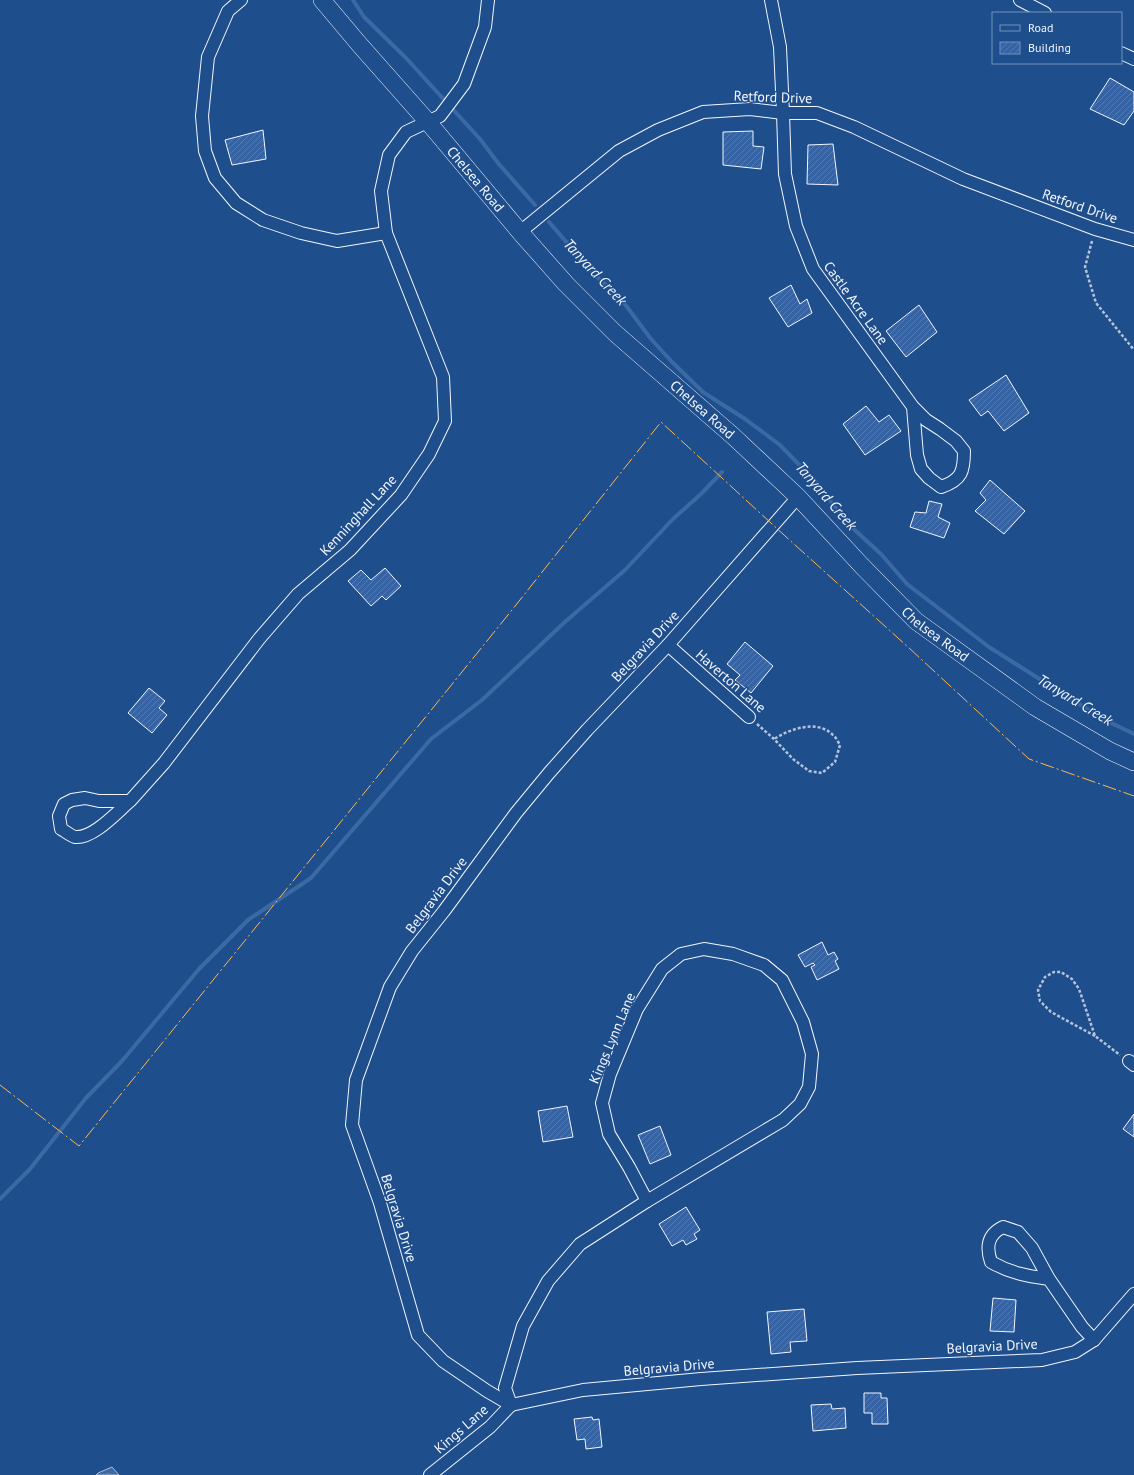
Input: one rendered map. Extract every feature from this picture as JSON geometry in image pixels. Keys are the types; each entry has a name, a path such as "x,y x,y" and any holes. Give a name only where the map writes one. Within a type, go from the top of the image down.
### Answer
{"street":[{"path":"241,0 228,11 208,57 202,116 205,151 215,178 236,203 263,220 301,234 337,241 386,233"},
{"name":"Chelsea Road","path":"322,0 359,44 434,119 520,232 566,284 615,333 733,436 798,497 862,566 916,621 1035,707 1110,751 1134,762"},
{"path":"434,119 464,84 485,27 488,0"},
{"name":"Castle Acre Lane","path":"771,0 780,47 785,174 796,226 813,269 913,407 926,420 945,433 964,451 964,464 961,475 952,484 941,487 929,478 921,469 917,454 913,407"},
{"path":"1020,0 1043,12"},
{"path":"1122,53 1134,59"},
{"name":"Retford Drive","path":"520,232 619,151 658,130 703,112 750,109 783,113 817,113 854,126 963,179 1095,229 1134,240"},
{"name":"Kenninghall Lane","path":"130,801 99,801 86,798 72,800 64,804 59,816 61,829 75,837 87,835 103,825 130,801 164,763 259,639 298,594 350,550 401,494 429,454 445,420 443,377 386,233 381,191 389,155 406,132 434,119"},
{"name":"Belgravia Drive","path":"798,497 668,645 549,772 516,813 444,911 412,951 390,987 356,1080 352,1125 380,1203 418,1335 443,1362 511,1405 584,1390 701,1379 857,1368 1042,1360 1075,1352 1094,1340 1134,1294"},
{"name":"Haverton Lane","path":"668,645 749,717"},
{"name":"Kings Lynn Lane","path":"511,1405 505,1388 523,1326 548,1281 580,1244 647,1201 783,1120 800,1104 809,1087 812,1054 802,1022 782,980 764,965 733,954 704,949 681,954 662,969 637,1009 610,1074 602,1103 609,1134 647,1201"},
{"path":"1049,1279 1017,1274 991,1262 988,1253 990,1240 994,1231 1003,1227 1018,1232 1032,1248 1049,1279 1082,1327 1094,1340"},
{"name":"Kings Lane","path":"430,1475 490,1427 511,1405"}],"path":[{"path":"1095,229 1085,267 1096,303 1134,350"},
{"name":"Haverton Lane","path":"749,717 774,738 793,759 809,771 822,773 835,762 840,745 833,734 820,727 801,727 786,731 774,738"},
{"path":"1095,1036 1079,989 1072,979 1061,972 1054,972 1045,977 1038,990 1040,1001 1051,1012 1095,1036 1131,1063"}],"water":[{"path":"112,1467 119,1475 96,1475 98,1473"}],"building":[{"path":"1110,78 1134,92 1134,111 1124,125 1090,109"},
{"path":"263,130 266,159 232,165 225,140"},
{"path":"753,131 753,146 764,147 761,169 723,165 723,132"},
{"path":"833,144 838,185 807,184 808,145"},
{"path":"791,285 800,304 807,299 812,313 788,327 769,298"},
{"path":"919,305 937,332 906,357 886,331"},
{"path":"1006,375 1029,413 1004,431 988,411 981,416 969,400"},
{"path":"866,406 879,422 889,415 901,431 865,455 843,424"},
{"path":"990,480 1025,511 1004,534 975,511 986,500 980,493"},
{"path":"929,501 942,504 938,517 950,523 944,538 910,527 915,512 926,513"},
{"path":"385,568 401,586 386,600 382,596 371,606 348,581 361,570 371,580"},
{"path":"745,642 773,666 751,693 735,680 740,675 727,664"},
{"path":"149,688 165,701 159,708 167,715 152,733 128,713"},
{"path":"822,942 828,955 834,952 838,959 835,961 839,969 817,980 811,967 815,965 813,963 805,967 798,955"},
{"path":"567,1106 573,1137 543,1142 538,1111"},
{"path":"1134,1114 1134,1137 1123,1129"},
{"path":"660,1126 671,1155 650,1164 638,1135"},
{"path":"686,1207 700,1230 694,1234 697,1239 686,1245 683,1240 672,1246 659,1224"},
{"path":"993,1298 1016,1300 1014,1332 990,1331"},
{"path":"804,1309 807,1341 790,1342 791,1352 771,1354 767,1312"},
{"path":"864,1393 881,1393 881,1398 887,1398 888,1424 872,1424 872,1413 864,1413"},
{"path":"831,1404 832,1409 845,1408 846,1428 813,1431 811,1405"},
{"path":"592,1417 593,1420 599,1419 602,1447 586,1449 585,1439 577,1440 574,1419"}],"waterway":[{"name":"Tanyard Creek","path":"353,0 364,17 406,58 480,139 498,163 535,205"},
{"name":"Tanyard Creek","path":"549,222 594,274 621,299 651,339 673,363 703,392 745,419 780,445 818,484 846,522 881,554 907,584 989,647 1103,719 1134,734"},
{"path":"0,1199 30,1169 86,1098 122,1061 199,969 248,920 311,878 431,739 482,700 566,621 625,570 673,519 701,494 722,472"}],"power":[{"path":"0,1085 79,1146 512,610 661,422 1029,759 1134,796"}]}
